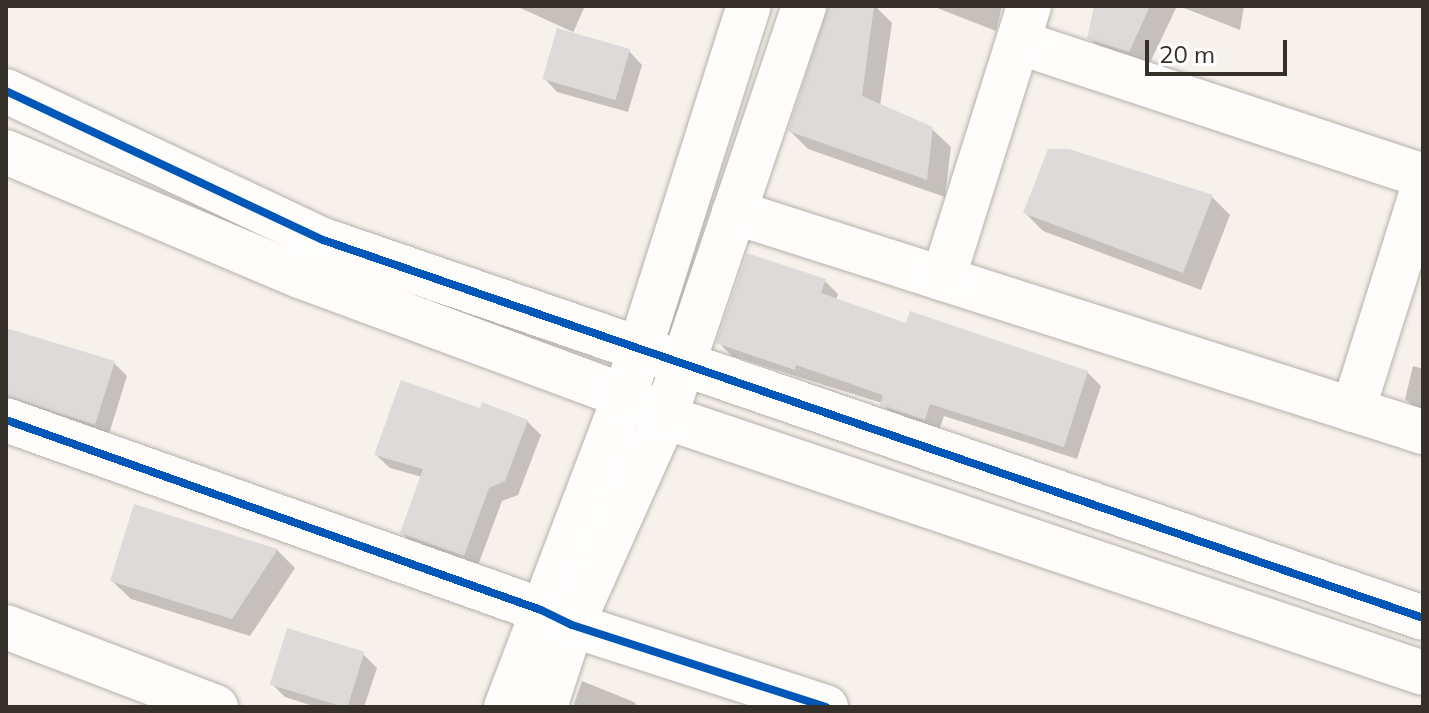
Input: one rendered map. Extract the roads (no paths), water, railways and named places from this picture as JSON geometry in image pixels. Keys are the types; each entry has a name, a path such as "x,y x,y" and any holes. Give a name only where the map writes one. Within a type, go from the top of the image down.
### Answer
{"street":[{"path":"545,707 557,618 749,6"},
{"path":"506,707 665,417 804,6"},
{"path":"943,279 1024,24 1423,176"},
{"path":"6,91 323,240 1423,618"},
{"path":"6,152 300,276 625,396 665,417 1423,673"},
{"path":"1353,410 1423,188"},
{"path":"734,212 1423,432"},
{"path":"7,422 781,700 826,707"},
{"path":"6,627 216,707"}]}
